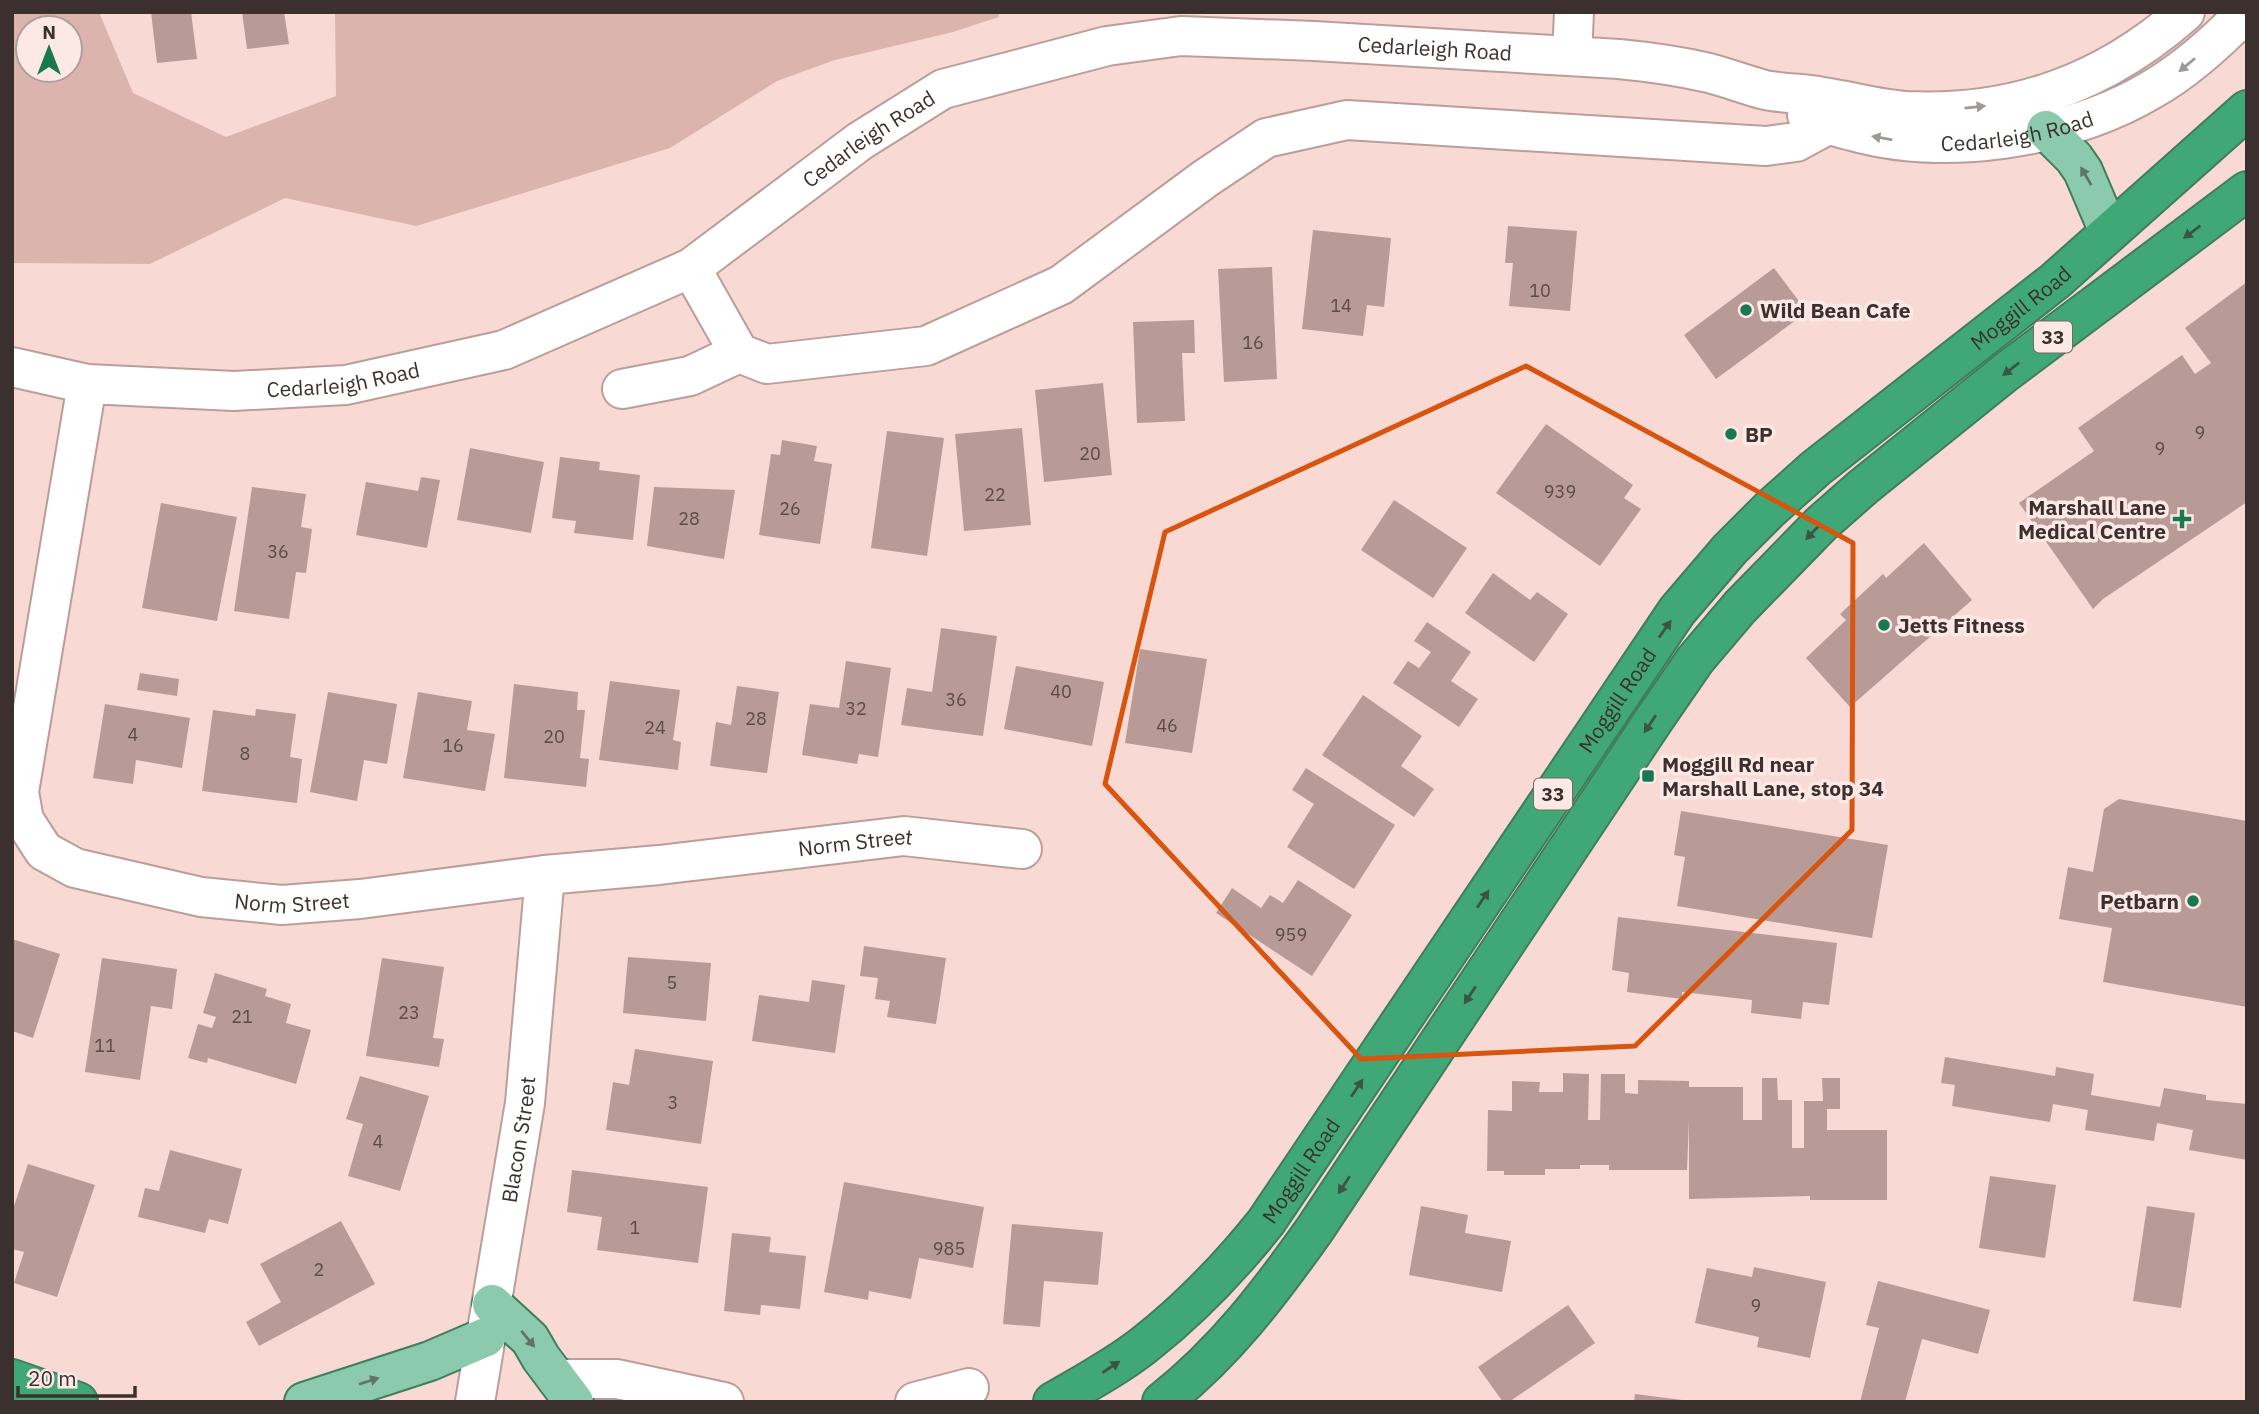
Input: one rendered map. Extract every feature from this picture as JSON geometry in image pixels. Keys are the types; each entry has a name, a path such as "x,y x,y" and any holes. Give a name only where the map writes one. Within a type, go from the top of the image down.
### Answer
{"highway":[{"name":"Moggill Road","path":"1053,1402 1144,1345 1231,1265 1257,1233 1677,611 1731,550 1770,509 1816,468 2054,281 2247,110"},
{"name":"Moggill Road","path":"1162,1402 1190,1380 1235,1335 1267,1297 1655,718 1695,660 1740,607 1821,523 1863,486 2007,372 2247,191"},
{"path":"12,1379 78,1402"}],"main road":[{"path":"2046,130 2083,171 2109,232"},
{"path":"304,1402 430,1361 489,1320 530,1339 566,1391"}],"street":[{"path":"1572,56 1574,12"},
{"name":"Cedarleigh Road","path":"12,367 87,384 234,391 346,385 504,350 691,268 860,141 943,89 1107,46 1181,36 1328,41 1659,63 1710,73 1766,90 1822,96 1906,111 2007,103 2064,88 2133,54 2185,12"},
{"name":"Cedarleigh Road","path":"1766,90 1811,117 1870,136 1923,143 1985,142 2081,121 2150,91 2178,72 2238,15"},
{"path":"691,268 739,354 766,364 926,346 1061,285 1206,178 1266,138 1348,120 1766,146 1796,142 1829,124"},
{"path":"622,388 690,376 739,354"},
{"name":"Norm Street","path":"87,384 19,792 24,820 44,850 75,868 189,894 282,905 360,899 545,875 659,866 904,836 1022,849"},
{"name":"Blacon Street","path":"475,1402 525,1103 545,875"},
{"path":"566,1391 617,1380 724,1402"},
{"path":"915,1402 969,1388"}],"highlighted area":[{"path":"1526,366 1853,543 1852,830 1635,1046 1361,1059 1105,784 1165,532"}],"shaded area":[{"path":"12,12 99,12 133,93 226,137 336,96 335,12 998,12 999,17 953,32 835,60 777,81 670,148 416,226 285,198 150,264 12,263"}],"building":[{"path":"151,12 191,12 197,59 157,63"},
{"path":"242,12 284,12 289,44 247,49"},
{"path":"1508,226 1577,231 1570,311 1509,306 1513,263 1505,263"},
{"path":"1313,230 1391,238 1384,307 1367,305 1363,336 1302,329"},
{"path":"1272,267 1277,379 1224,382 1218,269"},
{"path":"1774,268 1807,312 1716,379 1684,335"},
{"path":"2247,282 2247,502 2103,599 2093,609 2019,503 2094,451 2078,428 2182,355 2195,374 2211,363 2185,328"},
{"path":"1194,320 1195,353 1182,353 1185,421 1137,423 1133,322"},
{"path":"1103,383 1112,475 1044,482 1035,390"},
{"path":"1546,424 1633,485 1624,498 1641,509 1600,566 1496,493"},
{"path":"1022,428 1031,525 964,531 955,434"},
{"path":"887,431 944,438 927,556 871,548"},
{"path":"782,440 817,446 814,461 832,464 820,544 759,535 771,454 780,455"},
{"path":"470,448 544,462 531,533 457,520"},
{"path":"560,457 600,462 599,470 640,475 633,540 574,533 576,521 552,518"},
{"path":"421,477 440,480 427,548 356,535 366,482 418,491"},
{"path":"252,487 306,494 301,527 312,529 306,573 296,572 289,619 234,611"},
{"path":"654,487 735,490 724,559 647,546"},
{"path":"1394,500 1467,548 1433,598 1361,550"},
{"path":"161,503 237,517 217,621 142,608"},
{"path":"1924,543 1972,600 1850,707 1806,658 1846,620 1840,614 1883,574 1886,578"},
{"path":"1493,573 1530,600 1537,592 1568,614 1534,662 1465,613"},
{"path":"1427,622 1471,652 1451,681 1478,699 1459,727 1393,683 1408,661 1419,668 1431,652 1414,641"},
{"path":"941,628 997,636 983,736 901,725 907,688 932,692"},
{"path":"1140,649 1207,659 1192,753 1125,743"},
{"path":"846,661 891,668 878,757 859,754 857,764 802,755 810,704 839,708"},
{"path":"1016,666 1104,682 1092,746 1004,729"},
{"path":"140,673 179,679 177,696 137,690"},
{"path":"610,681 680,690 673,740 681,742 678,770 599,760"},
{"path":"514,684 578,692 577,710 585,710 580,758 589,759 586,787 504,778"},
{"path":"737,686 779,692 767,773 710,766 716,722 731,725"},
{"path":"328,692 397,704 387,764 364,760 357,801 310,792"},
{"path":"418,692 472,701 467,730 495,734 485,791 403,778"},
{"path":"1363,695 1422,736 1401,766 1434,789 1414,817 1322,755"},
{"path":"105,704 190,718 182,768 136,760 133,784 93,778"},
{"path":"256,709 296,714 290,757 302,759 297,803 202,791 213,710 255,716"},
{"path":"1306,768 1395,825 1354,889 1287,847 1314,804 1292,790"},
{"path":"2119,799 2247,821 2247,1007 2103,982 2112,928 2059,919 2068,867 2093,872 2104,809"},
{"path":"1681,811 1888,845 1872,938 1677,906 1685,857 1674,855"},
{"path":"1298,880 1352,915 1312,976 1216,913 1232,888 1261,908 1270,895 1283,903"},
{"path":"1618,917 1837,943 1829,1005 1803,1002 1801,1019 1751,1013 1752,1000 1682,992 1682,999 1627,992 1629,973 1612,970"},
{"path":"12,939 60,954 33,1038 12,1031"},
{"path":"864,946 946,958 936,1024 887,1017 890,1001 875,999 878,978 860,976"},
{"path":"628,957 711,963 706,1021 623,1013"},
{"path":"102,958 177,969 172,1009 151,1006 140,1080 85,1072"},
{"path":"382,958 444,967 433,1038 444,1039 439,1067 366,1056"},
{"path":"215,973 267,989 265,996 291,1004 286,1023 311,1030 296,1084 208,1058 207,1063 188,1058 198,1024 212,1028 216,1017 203,1013"},
{"path":"812,980 845,985 835,1053 752,1041 759,995 809,1002"},
{"path":"635,1049 713,1061 701,1144 606,1130 613,1082 629,1085"},
{"path":"1945,1057 2055,1076 2056,1067 2094,1074 2091,1095 2160,1107 2164,1088 2206,1095 2206,1100 2247,1104 2247,1160 2189,1150 2193,1130 2157,1123 2154,1141 2085,1130 2088,1110 2053,1104 2050,1122 1952,1106 1955,1085 1941,1083"},
{"path":"1563,1073 1589,1074 1588,1120 1600,1120 1601,1074 1625,1074 1625,1093 1638,1094 1638,1080 1689,1081 1689,1087 1743,1087 1743,1120 1762,1120 1762,1078 1777,1078 1778,1100 1792,1100 1792,1148 1804,1148 1804,1101 1823,1101 1822,1078 1840,1078 1840,1109 1827,1109 1827,1130 1887,1130 1887,1200 1810,1200 1810,1196 1689,1199 1689,1120 1687,1170 1609,1170 1609,1165 1580,1165 1580,1169 1545,1169 1545,1175 1504,1175 1504,1171 1487,1171 1488,1110 1512,1111 1512,1081 1540,1082 1539,1092 1563,1092"},
{"path":"360,1076 429,1096 400,1191 348,1176 363,1124 346,1119"},
{"path":"170,1150 242,1169 228,1224 209,1219 205,1233 138,1217 145,1188 159,1191"},
{"path":"28,1164 95,1185 57,1297 14,1283 24,1252 12,1249 12,1212"},
{"path":"572,1170 708,1187 698,1263 597,1250 602,1217 567,1212"},
{"path":"1990,1176 2056,1185 2045,1258 1979,1248"},
{"path":"844,1182 984,1207 973,1268 919,1258 911,1299 869,1291 868,1300 824,1292"},
{"path":"1421,1206 1468,1215 1465,1233 1511,1241 1502,1292 1409,1275"},
{"path":"2147,1206 2195,1213 2181,1308 2133,1301"},
{"path":"341,1221 375,1284 259,1346 246,1322 281,1302 260,1264"},
{"path":"1012,1224 1103,1232 1098,1285 1044,1281 1040,1327 1003,1324"},
{"path":"732,1233 771,1237 769,1252 806,1256 800,1309 761,1305 760,1315 724,1311"},
{"path":"1754,1267 1826,1282 1810,1358 1757,1347 1759,1337 1695,1323 1707,1268 1752,1277"},
{"path":"1878,1281 1990,1310 1978,1354 1922,1339 1905,1402 1860,1402 1879,1328 1866,1325"},
{"path":"1568,1305 1595,1343 1509,1402 1503,1402 1478,1367"},
{"path":"1635,1394 1682,1400 1682,1402 1634,1402"}],"place":[{"name":"Wild Bean Cafe","path":"1746,310"},
{"name":"BP","path":"1731,434"},
{"name":"Marshall Lane Medical Centre","path":"2182,519"},
{"name":"Jetts Fitness","path":"1884,625"},
{"name":"Moggill Rd near Marshall Lane, stop 34","path":"1648,776"},
{"name":"Petbarn","path":"2193,901"}]}
